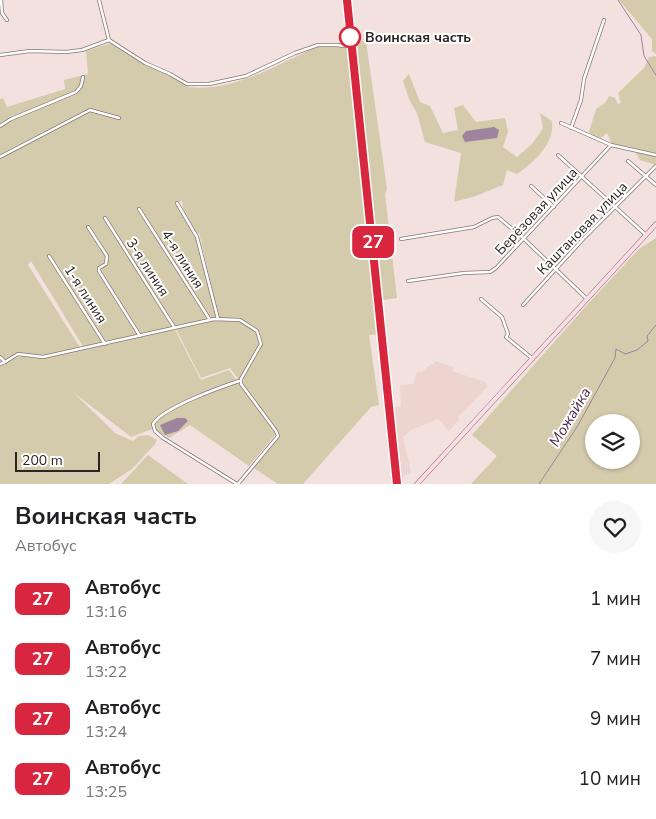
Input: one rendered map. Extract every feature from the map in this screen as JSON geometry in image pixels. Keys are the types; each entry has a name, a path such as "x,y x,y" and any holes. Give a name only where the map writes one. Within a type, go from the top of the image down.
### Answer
{"main road":[{"path":"347,0 398,484"},
{"path":"417,484 656,224"}],"street":[{"path":"1,0 2,13 6,20"},
{"path":"99,0 109,40 144,63 170,74 187,84 209,84 246,76 295,53 318,45 351,47"},
{"path":"571,128 604,20"},
{"path":"0,55 30,51 66,52 82,50 109,40"},
{"path":"0,126 11,118 76,92 81,86 83,76"},
{"path":"0,157 90,110 119,118"},
{"path":"560,123 611,145 656,155"},
{"name":"Берёзовая улица","path":"408,281 464,273 490,272 496,268 611,145"},
{"path":"558,155 646,235"},
{"path":"628,161 656,185"},
{"name":"Каштановая улица","path":"523,305 644,176 656,166"},
{"path":"532,186 554,207"},
{"path":"177,203 200,244 218,319"},
{"name":"4-я линия","path":"139,209 210,320"},
{"path":"401,239 474,227 495,216 523,238 587,299"},
{"name":"3-я линия","path":"106,218 174,327"},
{"path":"88,227 107,256 106,264 99,268 99,271 140,336"},
{"name":"1-я линия","path":"49,256 105,344"},
{"path":"481,299 502,317 508,334 506,337 533,359"},
{"path":"0,364 18,354 43,357 210,320 240,320 260,334 259,348 240,381 207,392 155,420 152,424 155,431 162,438 237,484 278,436 240,381"},
{"path":"0,357 5,362"}],"shaded area":[{"path":"619,0 656,0 656,54 652,51 652,39"},
{"path":"353,41 366,41 387,189 385,194 397,298 376,301 380,334 369,335 379,405 371,407 303,484 278,484 252,467 279,436 243,383 262,343 261,336 257,330 239,318 219,318 199,233 196,234 184,214 182,201 175,203 196,237 217,318 84,348 31,261 28,265 81,349 44,356 18,353 5,359 2,358 0,354 0,99 3,98 7,107 65,89 64,80 88,74 86,51 115,42 148,63 188,82 188,87 205,88 221,86 254,76 317,47 328,45 353,50"},
{"path":"656,56 656,165 640,160 632,147 612,144 607,133 598,140 589,132 596,109 605,103 609,96 615,98 618,104 621,103 618,93 644,68 649,57"},
{"path":"409,74 420,102 430,106 443,133 458,130 454,108 463,105 476,122 505,118 508,132 503,147 517,157 532,144 543,128 540,113 552,121 552,129 547,145 530,164 517,174 507,170 503,185 476,196 454,202 461,153 425,142 417,113 409,99 403,81"},
{"path":"494,127 499,130 497,138 465,142 462,136 466,131"},
{"path":"656,238 656,484 471,484 497,456 472,435 639,249"},
{"path":"212,320 241,321 257,332 259,345 239,380 230,368 201,378 175,327"},
{"path":"174,328 201,380 229,370 276,434 249,466 190,425 169,438 158,432 155,428 131,437 73,392 115,433 133,441 139,436 148,435 157,440 155,444 132,469 109,484 0,484 0,360 2,364 21,356 45,358"},
{"path":"435,361 454,367 452,371 485,382 488,386 458,417 459,420 449,431 438,419 411,430 403,437 411,472 400,478 393,408 401,406 400,385 413,384 417,372 422,372 431,364 433,365"},
{"path":"177,418 185,418 188,421 178,431 165,435 160,425"},
{"path":"148,455 188,484 121,484"}],"waterway":[{"path":"618,0 641,35 644,56 656,75"},
{"name":"Можайка","path":"539,484 577,427 615,358 616,349 625,354 637,350 648,341 647,336 656,325"}],"bus line":[{"name":"27","path":"347,0 397,484"}],"place":[{"name":"Воинская часть","path":"350,37"}]}
